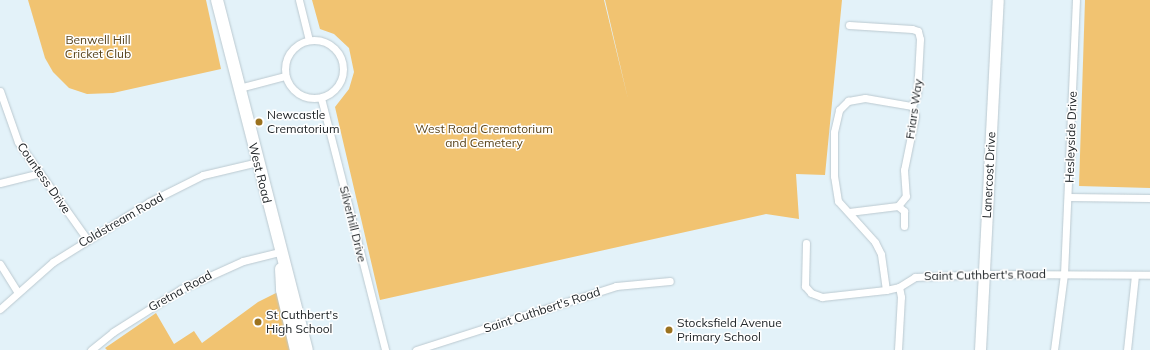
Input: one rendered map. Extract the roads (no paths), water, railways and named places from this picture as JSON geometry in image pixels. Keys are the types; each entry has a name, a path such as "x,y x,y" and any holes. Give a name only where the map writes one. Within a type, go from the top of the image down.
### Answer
{"main road":[{"name":"West Road","path":"217,0 280,252 307,350"},
{"name":"West Road","path":"280,252 282,290 296,350"}],"street":[{"path":"299,0 309,40"},
{"name":"Lanercost Drive","path":"980,350 998,0"},
{"name":"Hesleyside Drive","path":"1054,350 1064,274 1076,0"},
{"name":"Friars Way","path":"849,25 918,31 920,39 917,94 912,106 915,116 904,170 906,196 898,206"},
{"path":"309,40 326,43 334,48 342,63 343,72 336,88 321,98 307,98 295,92 285,76 284,66 292,49 309,40"},
{"path":"239,88 285,76"},
{"name":"Countess Drive","path":"0,91 1,101 18,142 88,239"},
{"name":"Silverhill Drive","path":"321,98 385,350"},
{"path":"886,290 881,254 875,242 838,201 834,176 833,150 836,120 839,110 848,101 865,98 912,106"},
{"name":"Coldstream Road","path":"0,309 17,291 53,262 149,202 203,175 258,162"},
{"path":"0,183 40,173"},
{"path":"1068,197 1150,198"},
{"path":"849,212 898,206 904,211 904,226"},
{"name":"Saint Cuthbert's Road","path":"806,243 805,286 811,294 822,297 886,290 899,287 916,277 984,274 1150,275"},
{"name":"Gretna Road","path":"91,350 113,332 181,289 243,261 280,252"},
{"path":"0,264 17,291"},
{"path":"1127,350 1135,275"},
{"name":"Saint Cuthbert's Road","path":"416,350 616,286 670,281"},
{"path":"898,350 901,297 899,287"}],"place":[{"name":"Newcastle Crematorium","path":"259,122"},
{"name":"St Cuthbert's High School","path":"258,322"},
{"name":"Stocksfield Avenue Primary School","path":"669,330"}],"park label":[{"name":"Benwell Hill Cricket Club","path":"98,47"},
{"name":"West Road Crematorium and Cemetery","path":"484,136"}]}
